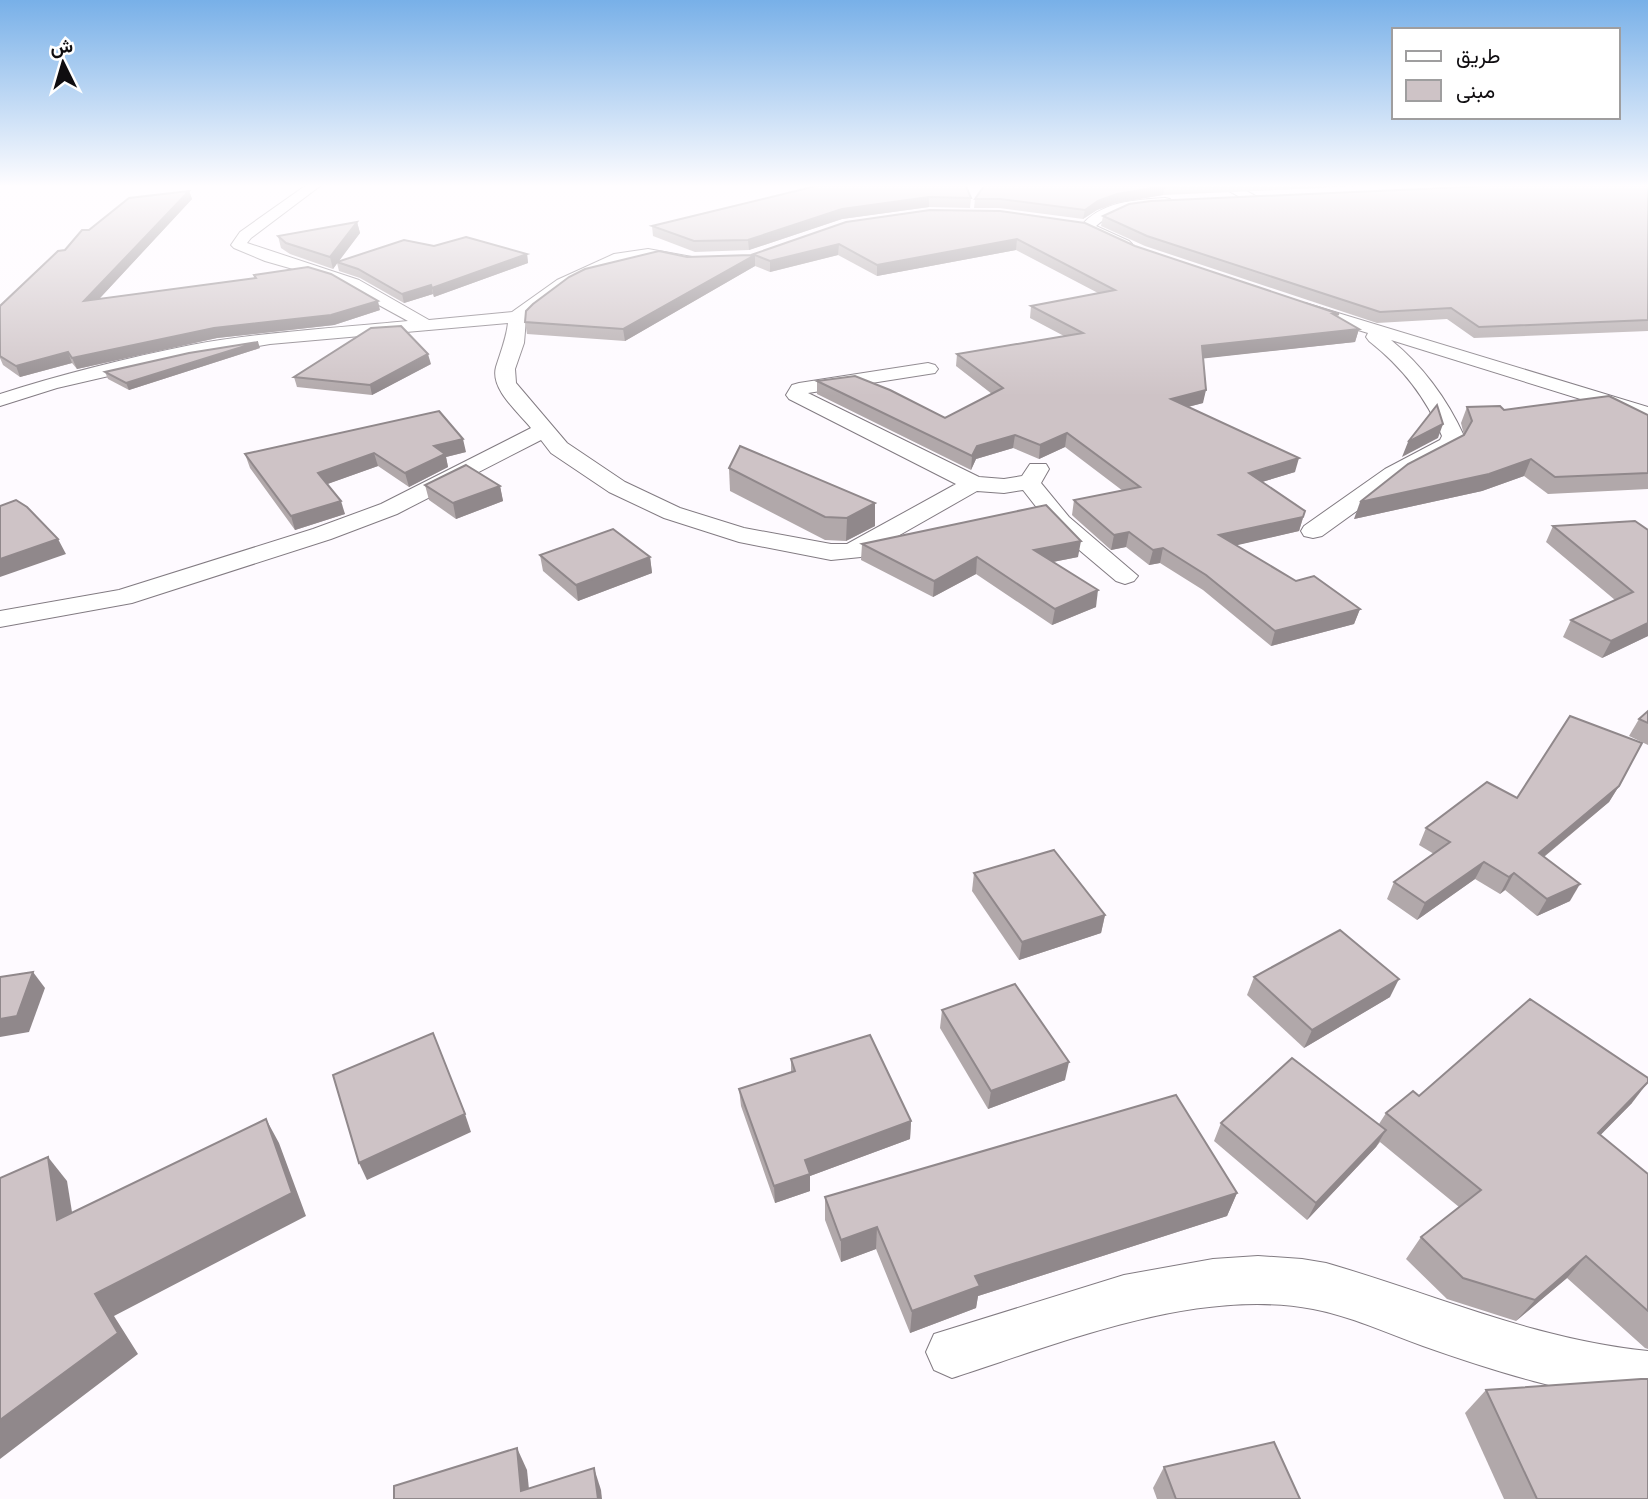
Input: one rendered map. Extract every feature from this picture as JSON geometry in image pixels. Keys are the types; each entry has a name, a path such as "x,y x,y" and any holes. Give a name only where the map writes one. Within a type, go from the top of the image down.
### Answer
{"street":[{"path":"266,256 330,274 377,293 424,324"},
{"path":"0,400 63,381 191,351 270,339 517,317 563,283 614,260 637,256"},
{"path":"667,256 706,260"},
{"path":"1287,302 1648,414"},
{"path":"517,317 515,343 505,369 506,384 559,448 617,487 672,513 739,535 831,552 852,552 944,498 974,484"},
{"path":"1314,531 1393,474 1449,444 1453,436 1427,387 1411,367 1360,326"},
{"path":"928,369 819,384 799,389 796,395 974,484 1004,486 1033,476 1046,508 1073,536 1125,576"},
{"path":"0,619 123,597 322,534 390,509 543,430"},
{"path":"952,1352 1164,1290 1228,1280 1304,1283 1478,1339 1608,1374 1648,1377"}],"building":[{"path":"53,256 127,256 84,301 256,278 254,275 308,267 331,274 378,301 331,315 214,328 72,358 68,352 16,366 0,356 0,306"},
{"path":"355,256 522,256 432,288 431,285 402,294 358,269 337,262"},
{"path":"639,256 753,256 623,329 525,322 526,311 533,304 569,277 585,269"},
{"path":"757,256 790,256 770,261"},
{"path":"861,256 926,256 877,265"},
{"path":"1050,256 1165,256 1339,314 1333,314 1359,329 1202,346 1206,390 1171,399 1299,458 1249,473 1305,511 1303,517 1219,535 1296,581 1314,576 1360,609 1275,631 1206,575 1163,548 1153,550 1129,532 1114,535 1077,503 1074,500 1140,487 1067,433 1040,445 1015,435 977,446 972,456 817,381 855,376 890,390 945,418 1003,388 957,354 1083,333 1031,306 1115,290"},
{"path":"1208,256 1648,256 1648,320 1479,327 1451,308 1380,312"},
{"path":"401,326 428,354 370,385 294,377 371,328"},
{"path":"258,342 126,383 105,372 189,353"},
{"path":"1609,396 1648,415 1648,473 1555,477 1531,459 1489,474 1360,502 1408,464 1464,435 1472,421 1467,407 1500,406 1504,410"},
{"path":"1437,405 1443,424 1408,442"},
{"path":"439,411 463,439 434,446 445,454 405,473 374,453 318,473 341,501 291,516 245,454"},
{"path":"740,446 875,503 847,518 825,517 729,468"},
{"path":"466,465 500,486 453,503 425,485"},
{"path":"16,500 27,507 58,539 0,559 0,506"},
{"path":"1046,505 1081,541 1034,550 1098,590 1055,609 977,557 934,581 862,544"},
{"path":"1635,521 1648,530 1648,623 1611,641 1571,620 1633,592 1553,526"},
{"path":"613,529 650,557 576,585 540,555"},
{"path":"1648,711 1648,723 1639,719"},
{"path":"1570,716 1642,743 1619,786 1539,853 1580,884 1547,899 1514,873 1509,877 1484,862 1425,903 1394,882 1450,842 1426,828 1487,782 1517,798"},
{"path":"1054,850 1105,915 1022,942 974,873"},
{"path":"1340,930 1399,979 1312,1030 1254,977"},
{"path":"33,972 17,1016 0,1019 0,977"},
{"path":"1015,984 1069,1062 991,1091 942,1010"},
{"path":"1530,999 1648,1078 1648,1082 1598,1133 1648,1174 1648,1311 1586,1256 1535,1300 1463,1278 1421,1237 1481,1190 1386,1113 1413,1091 1419,1096"},
{"path":"433,1033 465,1114 359,1163 333,1075"},
{"path":"870,1035 911,1121 805,1160 810,1174 774,1186 739,1089 795,1071 791,1059"},
{"path":"1292,1058 1386,1130 1316,1203 1221,1123"},
{"path":"1176,1095 1237,1193 975,1276 980,1286 912,1311 877,1227 841,1240 825,1197"},
{"path":"266,1119 292,1193 95,1294 118,1333 0,1420 0,1178 48,1157 57,1220"},
{"path":"1648,1379 1648,1499 1537,1499 1486,1390"},
{"path":"1274,1442 1300,1499 1176,1499 1164,1467"},
{"path":"517,1448 521,1491 594,1468 598,1499 394,1499 394,1486"}]}
